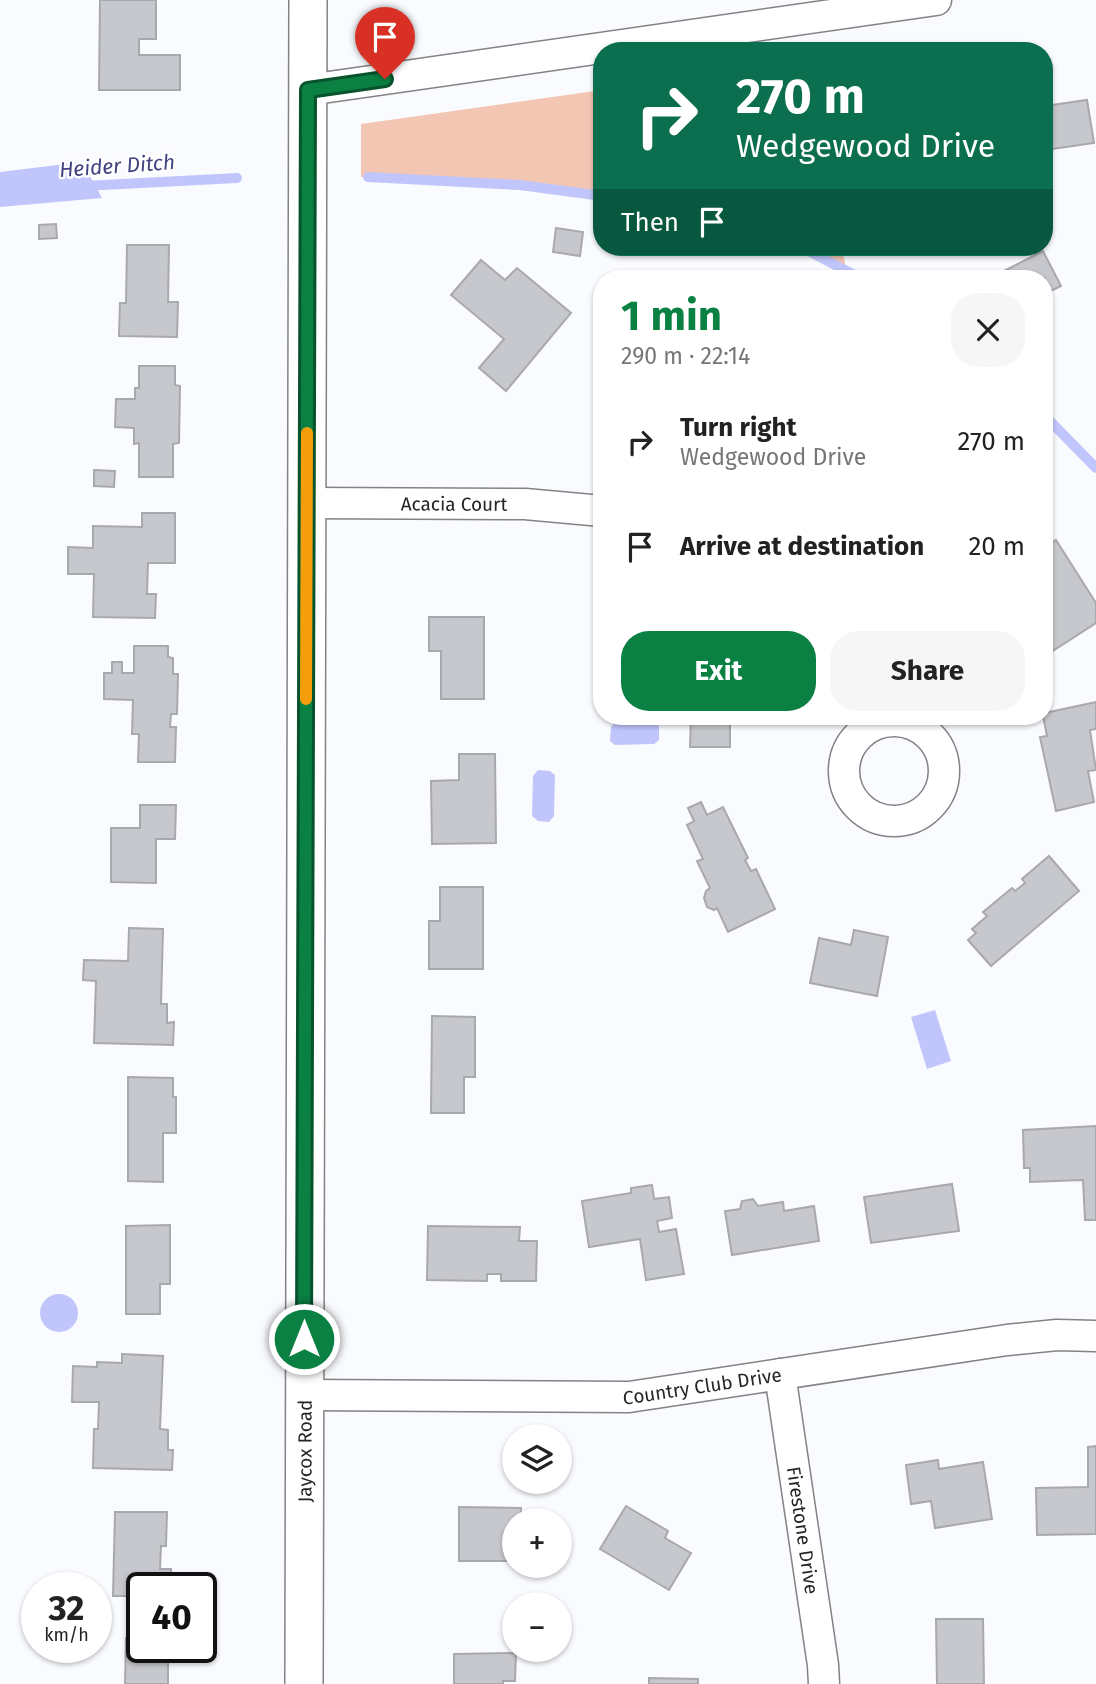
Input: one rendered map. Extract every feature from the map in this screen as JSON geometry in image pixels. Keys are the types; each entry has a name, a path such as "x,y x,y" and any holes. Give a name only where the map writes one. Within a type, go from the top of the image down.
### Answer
{"street":[{"name":"Jaycox Road","path":"304,1684 308,0"},
{"path":"643,42 936,0"},
{"path":"308,90 593,49"},
{"name":"Acacia Court","path":"307,503 525,504 593,510"},
{"name":"Country Club Drive","path":"304,1395 629,1397 1007,1340 1056,1335 1096,1335"},
{"name":"Firestone Drive","path":"780,1374 824,1684"}],"shaded area":[{"path":"593,91 593,195 520,185 361,177 361,124"},
{"path":"819,256 844,256 846,269"}],"water":[{"path":"82,162 102,198 0,207 0,172"},
{"path":"658,725 659,740 654,744 615,745 610,741 611,727"},
{"path":"538,770 550,771 555,775 554,816 549,822 538,821 532,816 533,776"},
{"path":"935,1010 951,1061 927,1069 911,1017"},
{"path":"59,1294 73,1299 78,1313 73,1327 59,1332 45,1327 40,1313 45,1299"}],"building":[{"path":"100,0 156,0 156,39 139,39 139,55 180,55 180,90 99,90"},
{"path":"1087,100 1094,143 1053,149 1053,105"},
{"path":"56,224 57,238 39,239 39,225"},
{"path":"556,228 583,232 580,256 553,252"},
{"path":"127,245 169,245 168,302 178,302 177,337 119,336 120,303 126,303"},
{"path":"1033,256 1046,256 1053,270 1006,270"},
{"path":"481,260 505,280 517,268 571,313 506,391 479,368 504,339 451,295"},
{"path":"1053,270 1061,286 1053,290"},
{"path":"139,366 175,366 175,385 180,386 179,443 173,444 173,477 139,477 139,443 134,444 134,428 115,427 116,399 135,399 135,388 139,388"},
{"path":"94,470 115,471 114,487 94,486"},
{"path":"142,513 175,513 175,563 148,563 147,594 156,594 155,618 93,617 94,574 68,574 68,547 93,548 93,526 142,527"},
{"path":"1056,540 1096,603 1096,623 1053,651 1053,542"},
{"path":"429,617 484,617 484,699 441,699 441,651 429,651"},
{"path":"134,646 168,646 168,657 173,658 173,674 178,674 177,714 171,714 170,727 176,727 175,762 138,762 139,734 132,734 133,700 104,699 104,673 112,673 112,662 122,662 122,673 134,673"},
{"path":"1096,702 1096,729 1090,730 1096,770 1088,771 1094,802 1056,811 1040,737 1047,736 1045,725 1053,725 1053,711"},
{"path":"691,725 730,725 730,747 690,747"},
{"path":"459,754 495,754 496,843 432,844 431,781 459,780"},
{"path":"701,802 707,815 723,807 748,858 745,860 751,871 756,869 775,909 728,932 717,908 714,910 707,907 704,898 710,888 697,861 703,859 687,825 694,821 688,808"},
{"path":"140,805 176,805 175,839 156,839 156,883 111,882 111,828 140,828"},
{"path":"1049,856 1079,891 991,966 968,940 976,933 972,929 987,916 983,912 1012,888 1015,891 1025,883 1022,879"},
{"path":"440,887 483,887 483,969 429,969 429,921 440,921"},
{"path":"129,928 163,929 161,1004 167,1004 167,1023 174,1022 173,1045 94,1043 96,981 83,980 84,960 128,961"},
{"path":"854,930 888,937 877,996 810,983 819,938 851,945"},
{"path":"432,1016 475,1017 475,1077 464,1077 464,1113 431,1113"},
{"path":"128,1077 173,1078 176,1133 163,1133 163,1182 128,1181"},
{"path":"1096,1126 1096,1220 1085,1220 1083,1180 1030,1182 1030,1168 1024,1168 1023,1130"},
{"path":"952,1184 959,1231 871,1243 864,1197"},
{"path":"652,1185 654,1199 669,1197 672,1218 657,1221 659,1232 676,1229 684,1274 646,1280 640,1239 589,1247 582,1201 631,1193 631,1188"},
{"path":"753,1199 758,1206 783,1202 784,1211 814,1206 819,1241 732,1255 725,1211 740,1209 742,1201"},
{"path":"170,1225 170,1284 160,1284 160,1314 126,1314 126,1226"},
{"path":"428,1226 520,1227 519,1241 537,1241 536,1281 501,1281 501,1274 487,1274 487,1281 427,1280"},
{"path":"122,1354 163,1356 160,1429 168,1430 168,1450 173,1450 172,1470 93,1468 94,1429 98,1429 99,1402 72,1402 73,1366 97,1367 97,1362 122,1363"},
{"path":"1096,1446 1096,1534 1037,1535 1036,1488 1088,1487 1088,1447"},
{"path":"938,1460 939,1469 983,1462 992,1519 935,1528 931,1501 911,1504 906,1465"},
{"path":"626,1506 668,1531 665,1538 691,1553 669,1590 600,1549"},
{"path":"459,1507 521,1508 502,1508 502,1561 459,1561"},
{"path":"115,1512 167,1512 166,1546 161,1546 160,1569 171,1569 171,1572 126,1572 126,1596 113,1596"},
{"path":"936,1619 983,1619 984,1684 937,1684"},
{"path":"126,1638 126,1663 168,1663 168,1684 125,1684"},
{"path":"502,1653 502,1662 516,1662 515,1681 503,1681 503,1684 454,1684 454,1654"},
{"path":"649,1678 698,1679 698,1684 649,1684"}],"waterway":[{"name":"Heider Ditch","path":"368,177 520,185 593,195"},
{"name":"Heider Ditch","path":"84,186 237,178"},
{"name":"Heider Ditch","path":"818,256 845,270"},
{"name":"Heider Ditch","path":"1053,424 1096,468"}],"slow traffic":[{"path":"306,699 307,433"}],"route":[{"path":"304,1339 308,90 385,79"}]}
